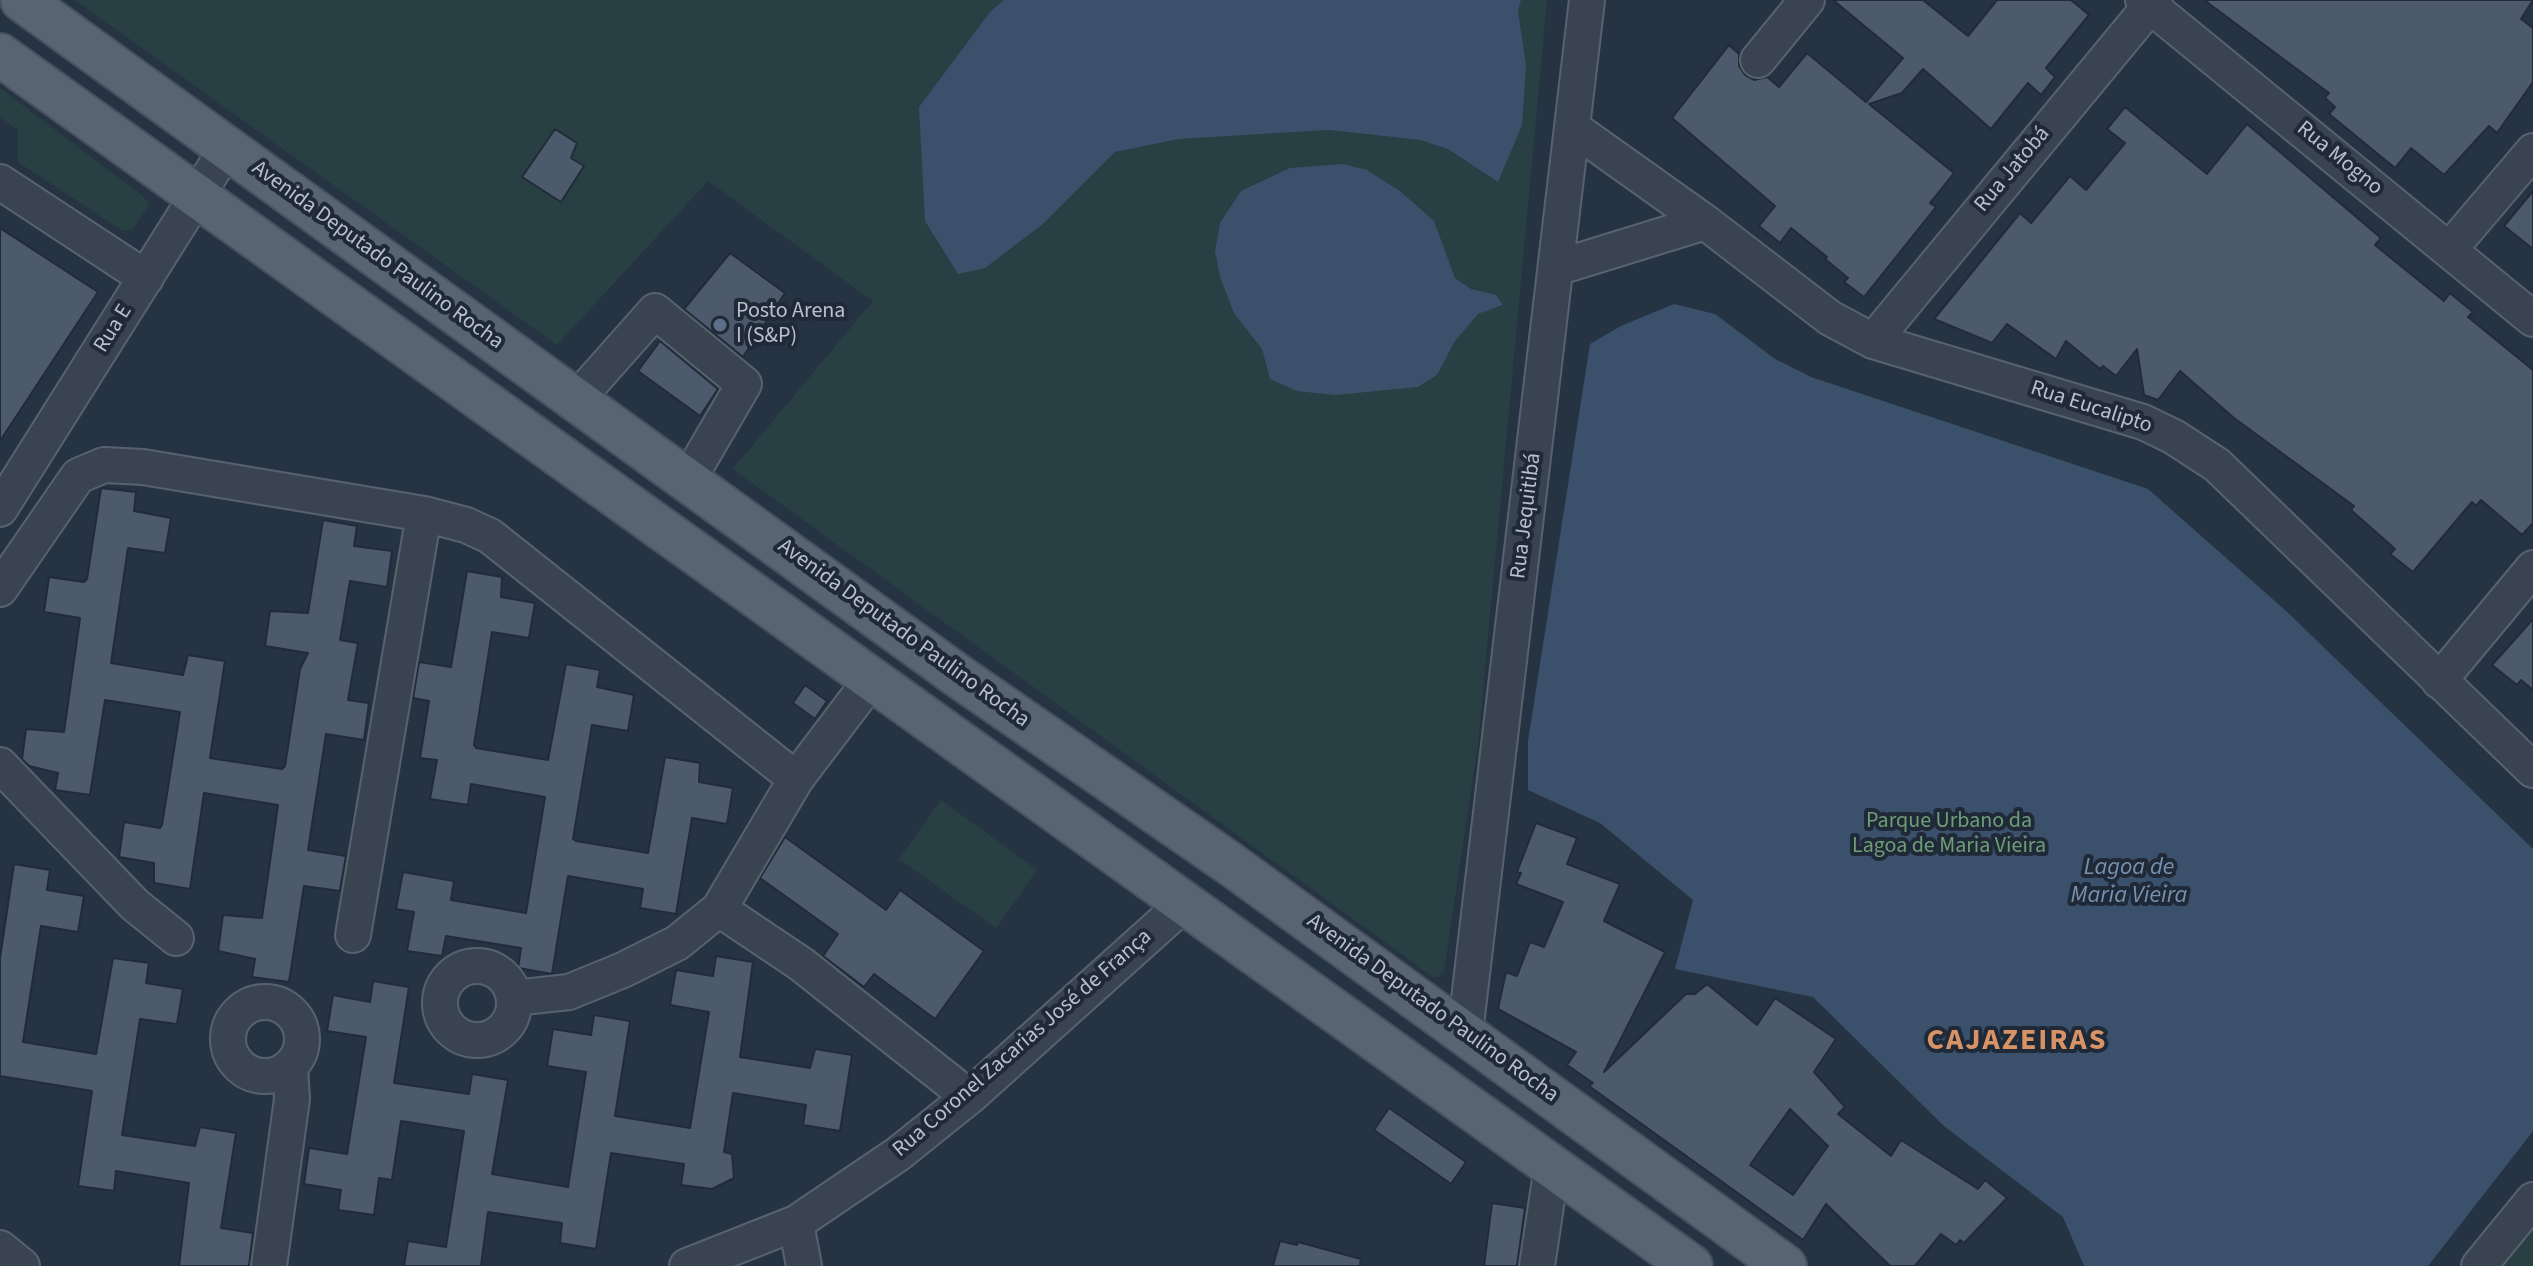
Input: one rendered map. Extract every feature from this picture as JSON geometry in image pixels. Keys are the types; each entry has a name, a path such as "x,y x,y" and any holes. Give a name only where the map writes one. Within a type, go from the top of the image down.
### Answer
{"main road":[{"name":"Avenida Deputado Paulino Rocha","path":"22,0 961,678 1229,863 1785,1266"},
{"path":"0,55 1691,1266"},
{"path":"1186,902 1229,863"}],"street":[{"name":"Rua Jequitibá","path":"1465,1033 1587,0"},
{"path":"1758,60 1807,0"},
{"name":"Rua Mogno","path":"2149,2 2533,319"},
{"name":"Rua Jatobá","path":"1873,341 2149,2"},
{"name":"Rua Eucalipto","path":"1573,128 1705,222 1830,318 1873,341 2143,422 2174,437 2217,465 2533,770"},
{"name":"Rua E","path":"0,509 227,148"},
{"path":"2449,250 2533,151"},
{"path":"0,182 146,278"},
{"path":"1556,268 1705,222"},
{"path":"576,400 655,311 744,384 688,480"},
{"path":"0,589 78,476 104,465 143,467 424,514 466,525 490,536 796,779"},
{"path":"353,935 424,514"},
{"path":"2439,681 2533,568"},
{"path":"514,998 569,992 623,970 677,943 719,909 796,779 871,680"},
{"path":"0,765 135,905 176,938"},
{"name":"Rua Coronel Zacarias José de França","path":"687,1266 796,1223 898,1154 969,1097 1186,902"},
{"path":"719,909 801,964 969,1097"},
{"path":"269,1266 292,1099 290,1066"},
{"path":"1537,1266 1552,1166"},
{"path":"2479,1266 2533,1200"},
{"path":"796,1223 804,1266"},
{"path":"0,1248 22,1266"}],"green space":[{"path":"75,0 1004,0 990,12 919,107 985,268 1043,224 1115,152 1179,139 1329,130 1419,140 1448,149 1498,182 1526,65 1518,11 1521,0 1547,0 1478,744 1444,971 1433,977 733,469 873,301 708,181 557,345","holes":["1367,170 1400,191 1434,221 1455,278 1471,289 1496,295 1503,305 1478,314 1455,341 1437,375 1418,387 1379,389 1270,379 1262,349 1220,277 1215,251 1220,223"]},
{"path":"0,88 143,196 149,205 133,229 123,231 18,162 18,130 0,117"},
{"path":"941,800 1037,870 996,928 899,859"},
{"path":"2533,1229 2533,1266 2503,1266"}],"water":[{"path":"1004,0 1521,0 1518,11 1526,65 1522,125 1498,182 1448,149 1420,140 1329,130 1179,139 1115,152 1043,224 985,268 958,274 925,221 919,107 990,12"},
{"path":"1343,164 1367,170 1400,191 1434,221 1455,278 1471,289 1496,295 1503,305 1478,314 1455,341 1437,375 1418,387 1335,395 1297,391 1270,379 1262,349 1234,313 1220,277 1215,251 1220,223 1241,191 1290,168"},
{"name":"Lagoa de Maria Vieira","path":"1674,304 1715,314 1775,359 1811,377 2148,489 2285,610 2533,849 2533,1131 2428,1266 2084,1266 2063,1217 1944,1126 1813,997 1675,969 1693,900 1600,823 1528,790 1528,741 1590,344 1621,326"}],"building":[{"path":"1833,0 1923,0 1968,36 1997,0 2071,0 2089,15 2046,68 2055,77 2041,95 2028,83 1991,129 1923,69 1902,93 1869,104 1954,173 1930,203 1936,207 1864,297 1844,282 1848,278 1825,259 1827,257 1791,228 1780,243 1759,226 1775,206 1672,118 1729,45 1739,54 1739,66 1745,75 1754,80 1767,77 1779,87 1807,53 1866,102 1903,58"},
{"path":"2204,0 2533,0 2521,19 2533,28 2533,82 2497,133 2489,126 2444,175 2411,148 2395,168 2329,114 2335,107 2325,98 2329,93"},
{"path":"2125,107 2207,174 2247,124 2381,238 2375,245 2444,301 2450,293 2473,312 2468,317 2533,370 2533,523 2522,535 2481,500 2476,506 2472,502 2413,572 2390,554 2395,549 2351,510 2354,506 2234,418 2180,371 2158,400 2144,395 2137,349 2116,376 2103,366 2100,369 2066,341 2056,359 2007,324 1992,343 1934,319 2020,213 2031,223 2070,176 2086,190 2125,143 2107,129"},
{"path":"555,129 577,143 571,158 584,166 561,202 522,177"},
{"path":"2533,191 2533,249 2504,226"},
{"path":"0,228 98,292 0,441"},
{"path":"730,253 785,293 743,357 684,309"},
{"path":"660,341 718,389 700,416 638,371"},
{"path":"101,488 136,492 134,511 171,518 165,553 128,548 111,663 183,675 188,655 225,661 210,758 282,769 285,766 300,669 308,653 265,646 270,611 308,613 323,520 357,526 354,546 392,551 387,587 350,581 340,640 358,643 348,700 369,703 364,740 326,734 308,850 346,856 340,891 304,886 289,982 252,977 255,959 218,951 223,915 262,918 278,805 204,793 190,889 154,883 154,863 119,857 124,822 160,828 162,825 180,712 105,700 90,795 55,790 58,773 29,766 22,759 26,729 64,732 80,618 44,612 49,577 84,582 87,579"},
{"path":"467,571 502,577 501,597 535,603 529,638 492,632 476,748 548,760 566,664 600,670 597,687 634,695 628,731 592,725 573,839 648,853 665,757 700,763 699,782 733,788 727,824 692,818 676,914 640,908 643,889 568,876 552,974 518,968 521,948 446,936 442,956 407,951 414,912 396,909 403,872 454,881 451,900 526,913 545,797 471,784 468,805 430,799 437,760 420,758 429,701 413,698 419,662 451,667"},
{"path":"2533,619 2533,690 2521,680 2517,685 2492,665"},
{"path":"805,685 827,701 815,719 793,703"},
{"path":"1536,823 1577,838 1567,864 1620,884 1604,921 1665,952 1604,1072 1686,994 1695,994 1707,984 1757,1025 1775,998 1836,1039 1814,1072 1845,1107 1838,1114 1891,1156 1901,1140 1978,1189 1985,1180 2007,1198 1964,1243 1960,1240 1956,1245 1941,1234 1915,1266 1890,1266 1826,1204 1803,1240 1589,1086 1593,1083 1567,1065 1576,1052 1498,1009 1506,972 1517,976 1530,942 1544,947 1563,902 1516,884 1521,873 1517,872","holes":["1790,1109 1828,1146 1793,1195 1750,1165"]},
{"path":"785,837 886,910 900,890 984,951 935,1019 874,974 864,987 823,956 838,934 760,878"},
{"path":"14,864 50,870 47,890 84,896 78,932 41,926 23,1042 96,1054 113,958 149,963 146,983 183,989 177,1024 140,1019 122,1135 195,1146 200,1127 236,1133 221,1228 253,1233 249,1266 179,1266 189,1183 116,1171 114,1191 78,1186 92,1091 0,1076 0,958"},
{"path":"716,956 753,962 740,1057 810,1068 815,1049 852,1055 840,1131 803,1125 806,1105 733,1093 724,1152 732,1154 734,1178 712,1189 681,1185 684,1164 611,1153 596,1249 560,1243 562,1223 488,1212 481,1266 404,1266 408,1241 446,1247 464,1131 401,1121 392,1180 379,1178 374,1215 338,1210 341,1190 304,1184 309,1148 347,1154 366,1037 327,1031 333,995 370,1002 373,981 409,987 394,1083 469,1094 472,1074 508,1080 492,1174 568,1187 586,1072 547,1066 553,1029 591,1035 594,1015 630,1021 615,1116 690,1128 709,1012 670,1005 676,970 713,976"},
{"path":"1389,1108 1466,1162 1451,1184 1374,1130"},
{"path":"1492,1203 1525,1208 1517,1266 1484,1266"},
{"path":"1280,1241 1297,1245 1298,1242 1361,1259 1360,1266 1273,1266"}],"place":[{"name":"Posto Arena I (S&P)","path":"720,325"}],"district":[{"name":"CAJAZEIRAS","path":"2017,1042"}],"park label":[{"name":"Parque Urbano da Lagoa de Maria Vieira","path":"1949,834"}]}
